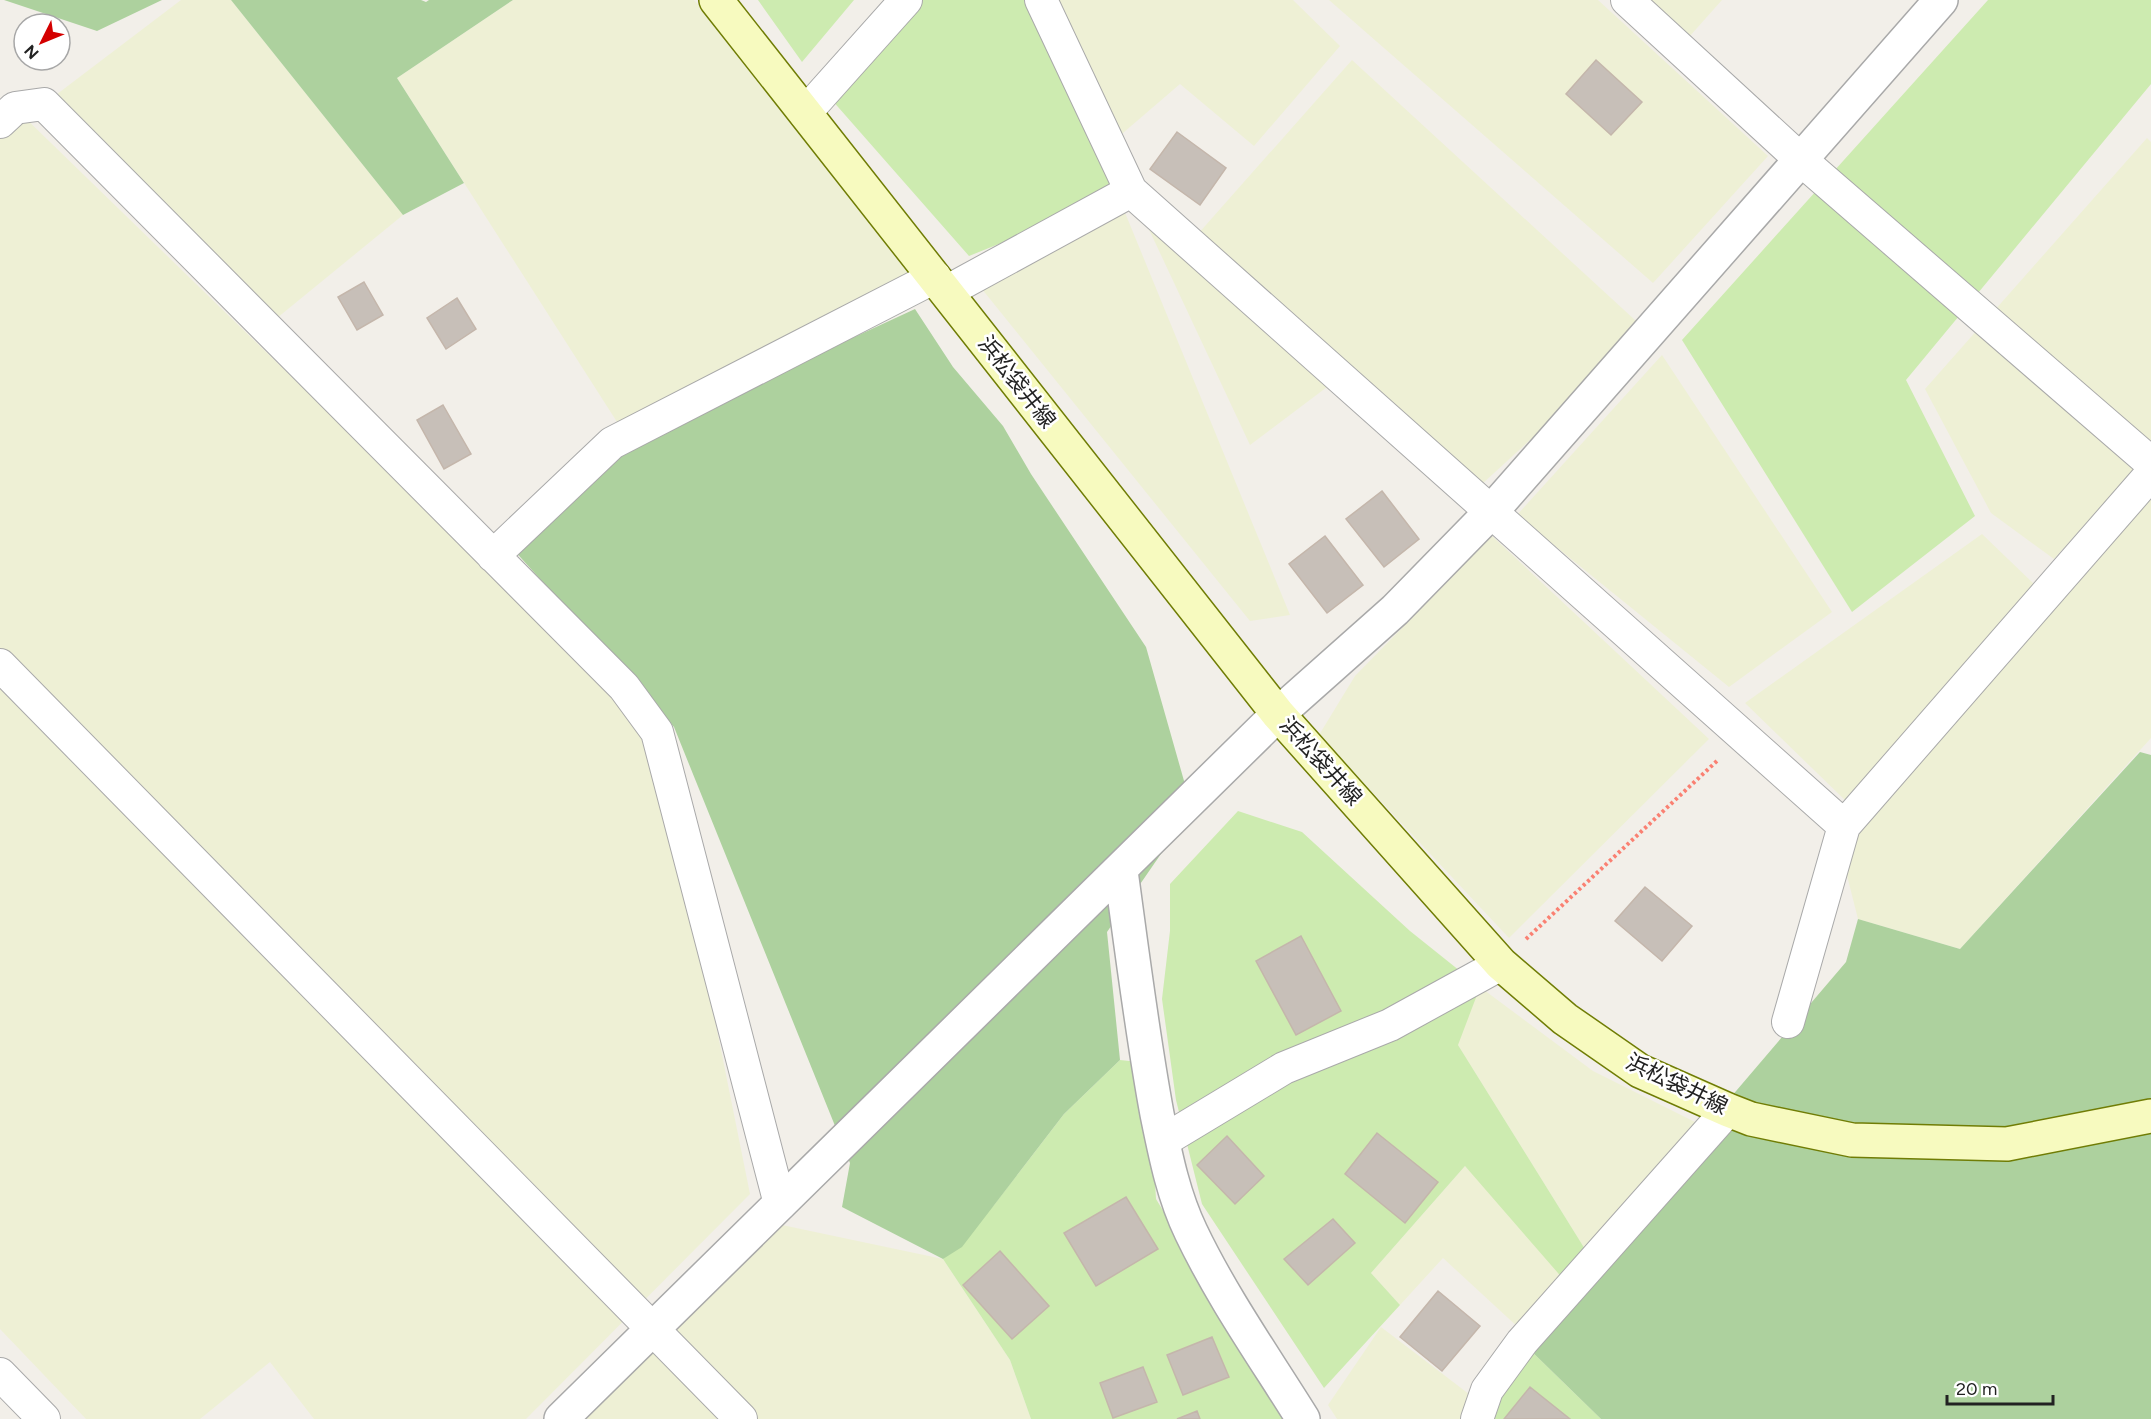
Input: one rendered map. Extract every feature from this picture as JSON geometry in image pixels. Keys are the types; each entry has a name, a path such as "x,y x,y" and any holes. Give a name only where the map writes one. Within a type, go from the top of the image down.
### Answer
{"main road":[{"name":"浜松袋井線","path":"716,0 1278,714 1501,964 1565,1019 1640,1071 1728,1110 1751,1119 1852,1140 2007,1144 2151,1116"}],"street":[{"path":"805,113 906,0"},
{"path":"1041,0 1131,191 1844,826"},
{"path":"1626,0 1800,159 2151,463"},
{"path":"561,1419 1278,714 1395,610 1490,513 1941,0"},
{"path":"0,122 15,108 44,104 624,687 657,732 780,1204"},
{"path":"494,556 612,443 1131,191"},
{"path":"1788,1022 1844,826 2151,474"},
{"path":"0,666 741,1419"},
{"path":"1120,871 1150,1074 1176,1193 1190,1231 1216,1280 1303,1419"},
{"path":"1163,1141 1284,1068 1390,1025 1501,964"},
{"path":"1477,1419 1487,1390 1522,1342 1728,1110"},
{"path":"0,1374 44,1419"}],"path":[{"path":"1501,964 1743,737"}],"green space":[{"path":"4,0 162,0 97,31 72,23 72,12 40,12"},
{"path":"181,0 231,0 403,215 266,327 44,104"},
{"path":"231,0 421,0 426,2 429,0 513,0 397,78 464,183 403,215"},
{"path":"513,0 694,0 935,277 626,436 397,78"},
{"path":"758,0 854,0 802,62"},
{"path":"906,0 1024,0 1131,191 969,256 824,91"},
{"path":"1041,0 1293,0 1340,46 1254,146 1180,84 1109,145"},
{"path":"1329,0 1598,0 1768,156 1653,283"},
{"path":"1648,0 1722,0 1689,37"},
{"path":"1988,0 2151,0 2151,84 1906,380 1975,516 1852,612 1682,340"},
{"path":"1352,60 1648,332 1470,495 1339,378 1250,445 1131,191 1190,243"},
{"path":"15,108 657,732 750,1194 526,1419 314,1419 270,1362 200,1419 86,1419 0,1329 0,123"},
{"path":"2147,138 2151,142 2151,450 2054,559 1991,513 1925,389"},
{"path":"1119,198 1290,615 1250,621 973,278"},
{"path":"915,309 953,367 1003,426 1031,474 1146,647 1192,809 1107,932 1120,1060 1064,1114 962,1247 943,1259 842,1207 850,1163 674,727 512,548 630,441"},
{"path":"1662,355 1832,612 1729,687 1517,515"},
{"path":"2151,499 2151,738 1960,949 1858,919 1839,844"},
{"path":"1982,534 2036,586 1849,804 1745,703"},
{"path":"1492,536 1709,739 1509,938 1319,735 1355,676"},
{"path":"2140,752 2151,755 2151,1419 1601,1419 1522,1342 1846,962 1858,919 1960,949"},
{"path":"1238,811 1302,832 1410,931 1480,987 1458,1045 1593,1262 1571,1288 1465,1166 1371,1273 1400,1305 1324,1388 1202,1204 1176,1100 1162,999 1170,931 1170,884"},
{"path":"1480,987 1593,1071 1705,1127 1593,1262 1451,1034"},
{"path":"1120,1060 1148,1063 1156,1199 1289,1419 1031,1419 1010,1360 943,1259 994,1205 1064,1114"},
{"path":"1465,1166 1579,1278 1520,1329 1443,1258 1400,1305 1371,1273"},
{"path":"763,1221 943,1259 1010,1360 1031,1419 569,1419"},
{"path":"1381,1327 1482,1404 1475,1419 1337,1419 1328,1405"},
{"path":"1522,1342 1601,1419 1477,1419"}],"building":[{"path":"1596,60 1642,102 1611,135 1566,94"},
{"path":"1177,132 1226,168 1200,205 1150,169"},
{"path":"364,282 383,315 357,330 338,297"},
{"path":"457,298 476,329 446,349 427,318"},
{"path":"443,405 471,454 444,469 417,420"},
{"path":"1382,491 1419,539 1384,567 1346,519"},
{"path":"1325,536 1363,585 1327,613 1289,564"},
{"path":"1645,887 1692,926 1662,961 1615,921"},
{"path":"1301,936 1341,1011 1296,1035 1256,961"},
{"path":"1377,1133 1438,1182 1405,1223 1345,1174"},
{"path":"1227,1136 1264,1176 1235,1204 1197,1165"},
{"path":"1126,1197 1158,1249 1096,1286 1064,1233"},
{"path":"1333,1219 1355,1243 1308,1285 1284,1259"},
{"path":"1000,1251 1049,1306 1012,1339 963,1285"},
{"path":"1438,1291 1480,1326 1442,1371 1400,1337"},
{"path":"1212,1337 1229,1377 1183,1395 1167,1355"},
{"path":"1143,1367 1157,1402 1113,1418 1100,1383"},
{"path":"1530,1387 1570,1419 1504,1419"},
{"path":"1197,1411 1200,1419 1177,1419"}]}
